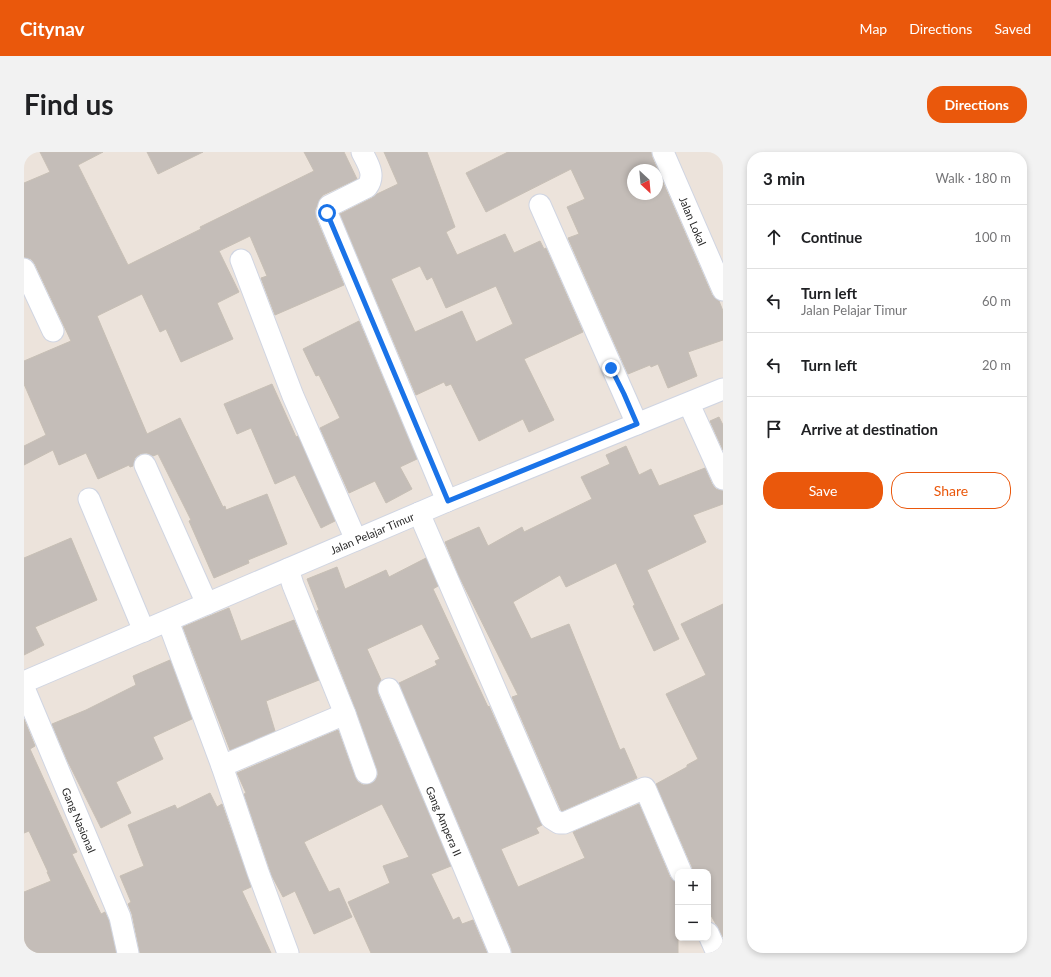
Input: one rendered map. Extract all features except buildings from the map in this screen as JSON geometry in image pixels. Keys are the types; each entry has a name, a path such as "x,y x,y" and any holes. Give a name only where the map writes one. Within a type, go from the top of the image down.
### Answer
{"street":[{"path":"362,152 372,171 371,183 367,187 329,206 327,213 448,501"},
{"name":"Jalan Lokal","path":"663,152 723,290"},
{"path":"540,205 637,424"},
{"path":"242,260 293,396 356,540"},
{"path":"24,269 53,331"},
{"name":"Jalan Pelajar Timur","path":"24,682 419,513 723,389"},
{"path":"689,404 723,479"},
{"path":"145,465 207,604"},
{"path":"89,499 144,631"},
{"path":"419,513 551,818 558,823 564,823 645,788 680,869"},
{"path":"288,569 293,585 345,714 366,773"},
{"path":"168,621 222,766 258,872 288,953"},
{"name":"Gang Nasional","path":"24,688 120,917 128,953"},
{"name":"Gang Ampera II","path":"389,689 500,953"},
{"path":"222,766 345,714"},
{"path":"711,940 717,953"}],"route":[{"path":"327,213 448,501 637,424 611,368"}]}
